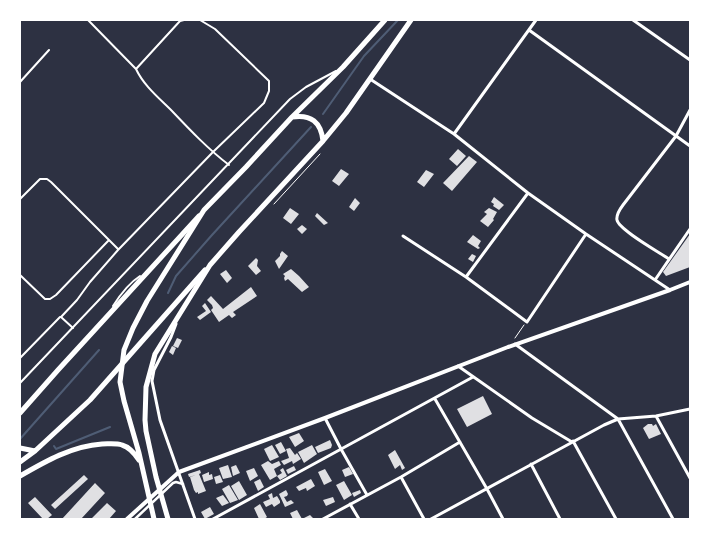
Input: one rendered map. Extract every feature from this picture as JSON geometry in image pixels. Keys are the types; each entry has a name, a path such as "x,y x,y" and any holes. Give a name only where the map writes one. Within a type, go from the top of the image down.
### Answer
{"main road":[{"path":"20,413 204,210 292,117 343,67 385,20"},
{"path":"20,462 35,451 90,400 239,232 323,141 346,113 411,20"},
{"path":"292,117 304,116 315,121 321,129 323,141"},
{"path":"154,519 137,446 124,401 120,375 124,350 147,302 204,210"},
{"path":"168,519 146,431 146,387 155,354 210,265"},
{"path":"20,476 69,451 87,446 123,445 133,452 141,462"},
{"path":"20,448 35,451"}],"street":[{"path":"454,134 536,20"},
{"path":"633,20 690,60"},
{"path":"529,30 690,146"},
{"path":"369,78 454,134 528,193 670,290"},
{"path":"669,259 629,233 619,224 617,215 622,205 676,136 690,110"},
{"path":"466,277 528,193"},
{"path":"655,280 690,229"},
{"path":"403,236 466,277 527,322 586,234"},
{"path":"127,519 179,472 325,418 515,344 690,282"},
{"path":"180,314 171,337 154,370 152,381 160,420 195,519"},
{"path":"515,344 618,420 673,519"},
{"path":"458,366 532,418 572,442 616,519"},
{"path":"213,519 473,377"},
{"path":"435,399 503,519"},
{"path":"431,519 604,425 618,420 656,416 690,409"},
{"path":"656,416 690,478"},
{"path":"325,418 367,495"},
{"path":"323,519 401,477 460,442"},
{"path":"531,464 560,519"},
{"path":"401,477 424,519"},
{"path":"135,519 173,483 183,484"},
{"path":"350,504 358,519"}],"lane":[{"path":"88,20 136,69 148,87 213,152 229,165"},
{"path":"136,69 180,21 184,20"},
{"path":"20,358 77,300 118,250 213,152 264,103 269,90 269,82 214,30 200,20"},
{"path":"20,82 49,50"},
{"path":"20,383 290,99 343,67"},
{"path":"20,199 40,180 43,178 47,179 118,250"},
{"path":"20,275 45,299 50,299 109,240"},
{"path":"61,317 73,328"}],"path":[{"path":"508,347 527,322"}],"building":[{"path":"458,149 466,156 457,166 449,159"},
{"path":"469,156 477,162 452,191 443,183"},
{"path":"341,169 349,174 339,186 332,181"},
{"path":"426,170 434,174 424,187 417,182"},
{"path":"494,197 504,205 499,210 491,202"},
{"path":"355,198 360,203 354,211 349,207"},
{"path":"290,208 299,214 291,224 283,218"},
{"path":"489,208 497,212 494,220 488,227 480,221 487,214 484,212"},
{"path":"317,213 328,223 324,225 315,216"},
{"path":"302,225 307,229 302,234 297,229"},
{"path":"690,234 690,267 666,276 663,272"},
{"path":"473,235 481,241 478,246 480,248 478,249 467,242"},
{"path":"282,251 288,256 279,269 275,261"},
{"path":"472,254 476,256 473,262 468,259"},
{"path":"256,258 258,260 257,266 261,271 256,275 248,266"},
{"path":"291,269 309,287 302,292 288,279 285,281 283,274"},
{"path":"226,270 232,278 227,283 220,274"},
{"path":"251,287 257,296 233,312 236,315 232,318 229,315 219,322 211,310 213,308 212,305 207,300 211,296 223,309"},
{"path":"205,303 211,312 200,320 197,317 206,311 202,306"},
{"path":"177,338 182,340 178,348 173,346"},
{"path":"172,346 176,348 173,355 169,352"},
{"path":"483,396 492,414 467,427 457,409"},
{"path":"648,424 653,426 656,424 661,434 649,439 643,428"},
{"path":"299,433 304,441 295,447 289,437"},
{"path":"330,440 331,448 318,453 315,447"},
{"path":"281,442 286,451 280,454 275,445"},
{"path":"272,445 279,457 270,461 264,449"},
{"path":"312,445 317,454 304,463 298,452"},
{"path":"290,448 301,459 293,464 292,461 284,465 281,461 289,458 286,449"},
{"path":"395,450 405,468 402,470 400,465 395,469 388,455"},
{"path":"268,461 272,464 279,461 281,465 274,469 277,476 270,480 261,465"},
{"path":"228,465 232,477 223,479 219,468"},
{"path":"236,465 240,473 233,476 231,467"},
{"path":"294,466 296,470 288,474 286,470"},
{"path":"349,467 353,474 345,477 342,470"},
{"path":"254,468 258,476 250,481 246,471"},
{"path":"283,468 287,476 280,480 277,476 282,473 280,470"},
{"path":"325,469 332,481 324,485 318,472"},
{"path":"200,470 201,473 199,474 206,491 198,494 194,490 190,477 196,475 189,477 188,474"},
{"path":"209,472 209,475 212,474 213,479 204,482 202,475"},
{"path":"84,475 88,479 55,509 51,505"},
{"path":"220,475 223,482 216,484 214,477"},
{"path":"260,479 264,487 258,491 254,482"},
{"path":"311,479 315,486 307,491 306,488 299,491 296,487"},
{"path":"239,481 247,495 239,500 231,486"},
{"path":"344,481 352,495 344,500 336,485"},
{"path":"95,483 105,493 81,519 62,519"},
{"path":"229,485 238,500 230,503 222,489"},
{"path":"286,490 288,494 284,497 287,502 291,500 294,503 285,507 279,494"},
{"path":"360,490 361,493 354,497 352,493"},
{"path":"272,493 273,498 277,496 280,503 274,507 272,504 266,507 263,502 270,499 268,495"},
{"path":"223,495 229,503 222,506 216,498"},
{"path":"35,497 52,515 47,519 43,519 28,503"},
{"path":"333,497 335,502 326,506 323,500"},
{"path":"107,503 116,511 109,519 91,519"},
{"path":"260,504 267,517 264,519 259,519 254,508"},
{"path":"210,507 214,514 205,519 201,512"},
{"path":"297,510 302,519 293,519 290,513"}],"waterway":[{"path":"323,114 364,56 398,20"},
{"path":"168,293 176,276 311,127"},
{"path":"20,439 99,350"},
{"path":"54,446 56,449 110,427"}]}
